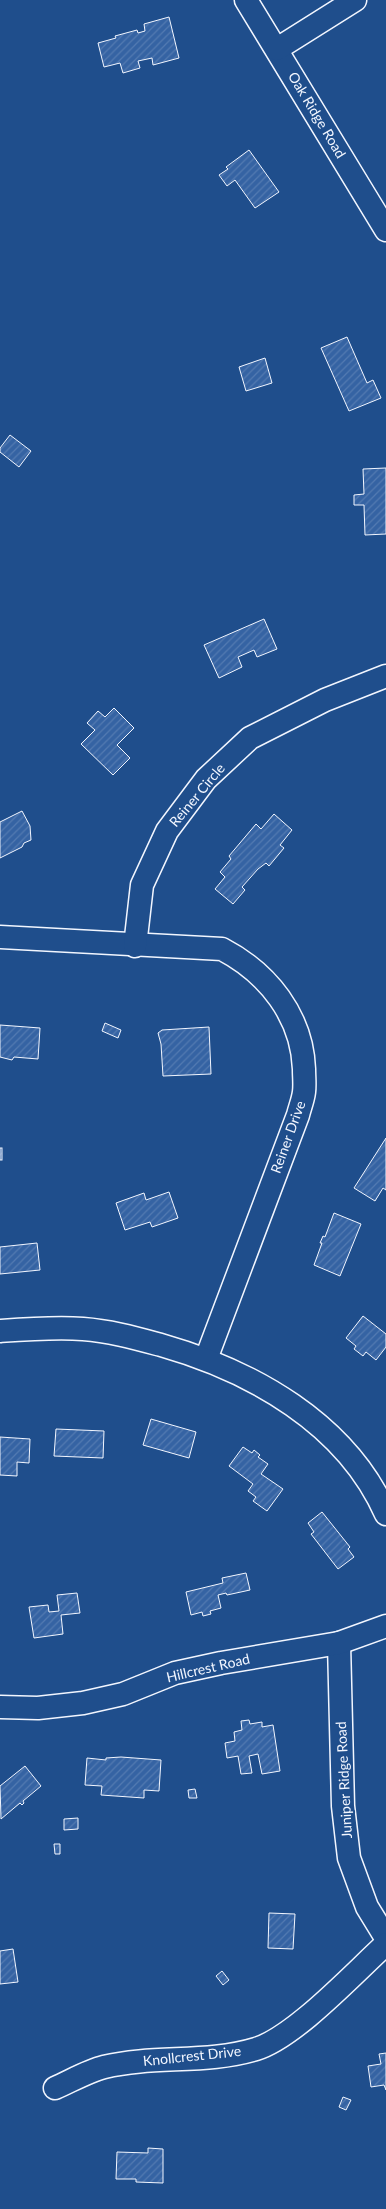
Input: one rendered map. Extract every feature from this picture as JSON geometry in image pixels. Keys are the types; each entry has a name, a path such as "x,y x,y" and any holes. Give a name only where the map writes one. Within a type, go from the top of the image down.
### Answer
{"street":[{"name":"Oak Ridge Road","path":"246,0 386,230"},
{"path":"277,49 355,0"},
{"name":"Reiner Circle","path":"134,946 142,885 167,831 206,779 250,738 325,700 386,676"},
{"name":"Reiner Drive","path":"0,937 134,946 222,949 241,959 263,977 284,1003 299,1034 304,1060 304,1092 298,1114 206,1358"},
{"path":"0,1330 84,1329 123,1334 206,1358 257,1383 288,1402 316,1423 347,1453 366,1479 386,1514"},
{"name":"Hillcrest Road","path":"0,1707 38,1708 83,1703 123,1694 175,1673 221,1663 339,1643 386,1626"},
{"name":"Juniper Ridge Road","path":"339,1643 343,1806 350,1858 367,1907 386,1938"},
{"name":"Knollcrest Drive","path":"55,2088 102,2067 126,2063 222,2056 257,2049 280,2037 302,2020 386,1944"}],"building":[{"path":"169,17 179,58 153,65 152,58 138,61 140,68 123,73 120,63 104,67 98,43 137,30 138,33 145,31 144,24"},
{"path":"249,150 279,192 255,208 235,180 227,186 219,175 228,169 226,167"},
{"path":"347,337 367,383 373,380 381,398 349,411 321,348"},
{"path":"265,358 272,383 246,391 239,367"},
{"path":"10,435 31,451 19,467 0,452 0,448"},
{"path":"386,468 386,534 365,535 364,505 354,505 354,495 364,494 363,469"},
{"path":"264,619 277,649 257,657 254,650 238,657 242,667 219,678 204,645"},
{"path":"114,708 134,728 117,745 130,758 113,775 81,744 95,730 87,723 98,711 105,717"},
{"path":"22,811 30,826 31,840 24,843 22,847 0,858 0,822"},
{"path":"274,814 292,830 280,845 284,848 269,866 266,863 258,869 242,887 245,890 233,904 215,889 225,877 220,872 231,859 229,856 256,824 261,829"},
{"path":"105,1023 121,1030 118,1038 102,1031"},
{"path":"0,1025 40,1028 38,1059 14,1057 12,1060 0,1057"},
{"path":"209,1027 211,1074 163,1076 161,1044 158,1033 162,1030"},
{"path":"386,1138 386,1190 383,1188 375,1201 354,1188"},
{"path":"0,1148 2,1148 2,1160 0,1160"},
{"path":"169,1192 178,1218 152,1227 150,1222 125,1230 116,1203 144,1193 146,1200"},
{"path":"334,1213 361,1224 340,1276 314,1265 322,1243 320,1243 323,1236 325,1237"},
{"path":"37,1243 40,1270 0,1274 0,1247"},
{"path":"363,1316 386,1334 386,1347 376,1360 366,1352 363,1356 354,1349 356,1346 346,1338"},
{"path":"151,1419 196,1432 189,1458 143,1445"},
{"path":"56,1429 104,1431 103,1458 54,1456"},
{"path":"0,1437 30,1439 29,1463 17,1462 17,1476 0,1475"},
{"path":"243,1447 252,1453 254,1450 260,1455 258,1457 268,1464 261,1474 283,1489 267,1511 253,1501 256,1497 248,1491 253,1484 229,1466"},
{"path":"322,1512 350,1547 348,1549 354,1557 338,1569 311,1534 314,1532 308,1523"},
{"path":"246,1573 250,1590 218,1595 221,1608 210,1611 211,1614 203,1616 202,1612 191,1615 186,1592 223,1583 222,1578"},
{"path":"77,1593 80,1613 61,1615 63,1634 34,1638 29,1607 48,1605 49,1612 59,1611 57,1595"},
{"path":"249,1720 250,1724 262,1722 262,1727 273,1725 280,1771 262,1774 258,1754 249,1756 252,1773 241,1774 238,1756 227,1758 225,1743 235,1741 234,1732 242,1730 241,1721"},
{"path":"121,1757 161,1760 159,1791 144,1790 144,1798 101,1795 102,1786 85,1785 87,1758 106,1760 106,1758"},
{"path":"25,1766 41,1786 23,1801 22,1805 20,1803 1,1819 0,1786"},
{"path":"195,1789 197,1798 189,1798 188,1790"},
{"path":"78,1818 78,1829 64,1830 64,1819"},
{"path":"54,1844 60,1844 60,1854 55,1854"},
{"path":"269,1913 295,1914 293,1949 268,1948"},
{"path":"13,1949 18,1982 0,1984 0,1951"},
{"path":"222,1971 229,1980 223,1985 216,1976"},
{"path":"386,2053 386,2090 384,2085 371,2087 368,2066 381,2064 379,2054"},
{"path":"343,2097 351,2100 346,2110 339,2107"},
{"path":"148,2148 163,2149 163,2183 136,2182 136,2179 116,2179 117,2152 148,2153"}]}
